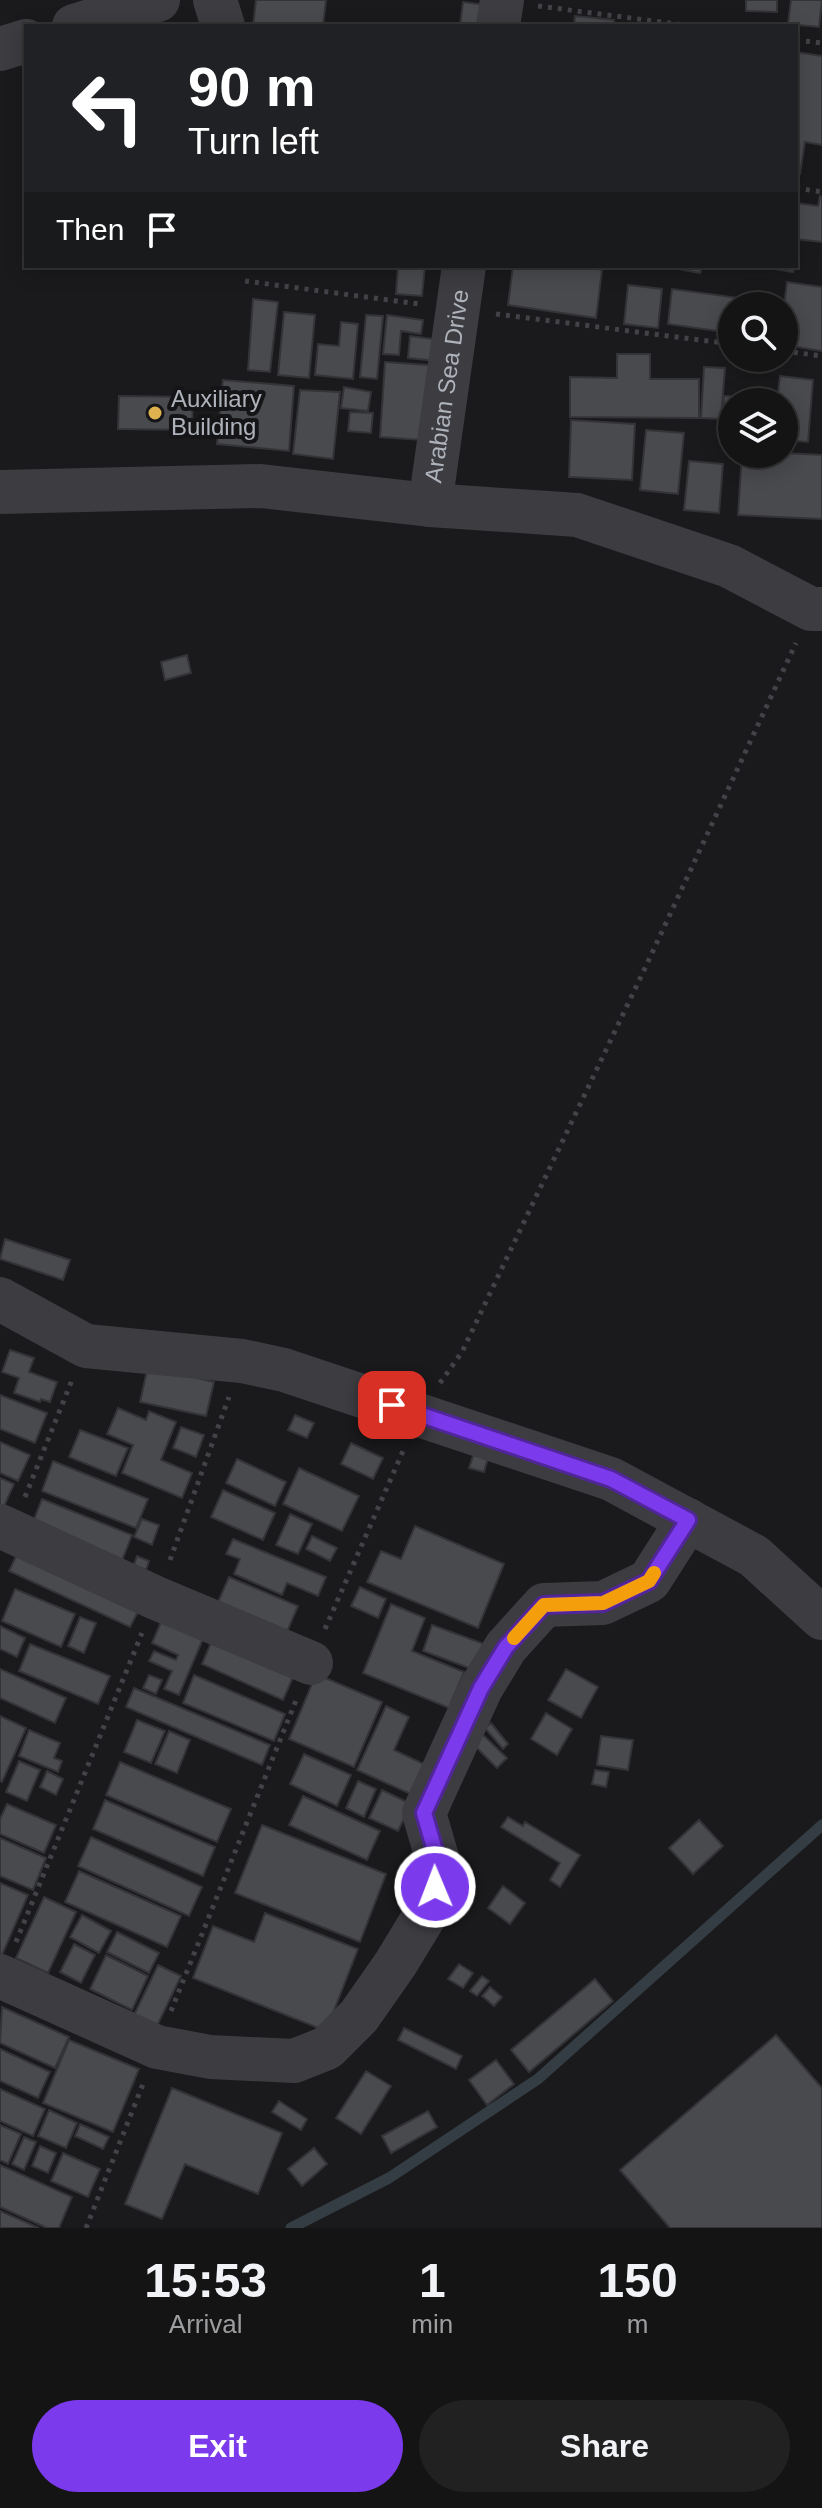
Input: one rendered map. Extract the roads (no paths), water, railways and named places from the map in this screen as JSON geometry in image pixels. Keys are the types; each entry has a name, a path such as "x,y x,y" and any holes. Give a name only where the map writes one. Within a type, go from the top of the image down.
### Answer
{"street":[{"path":"80,24 158,0"},
{"path":"215,0 222,24"},
{"path":"0,49 24,42"},
{"name":"Arabian Sea Drive","path":"430,505 464,268"},
{"path":"0,492 261,486 430,505 577,515 729,566 817,609"},
{"path":"0,1299 86,1346 242,1361 284,1370 611,1479 754,1556 822,1618"},
{"path":"1,1976 157,2047 210,2057 294,2061 327,2048 359,2016 430,1907 440,1868 424,1813 475,1701 506,1647 544,1605 603,1603 649,1581 688,1520"},
{"path":"6,1529 156,1598 311,1663"}],"waterway":[{"path":"291,2228 389,2178 538,2079 822,1825"}],"place":[{"name":"Auxiliary Building","path":"155,413"}]}
